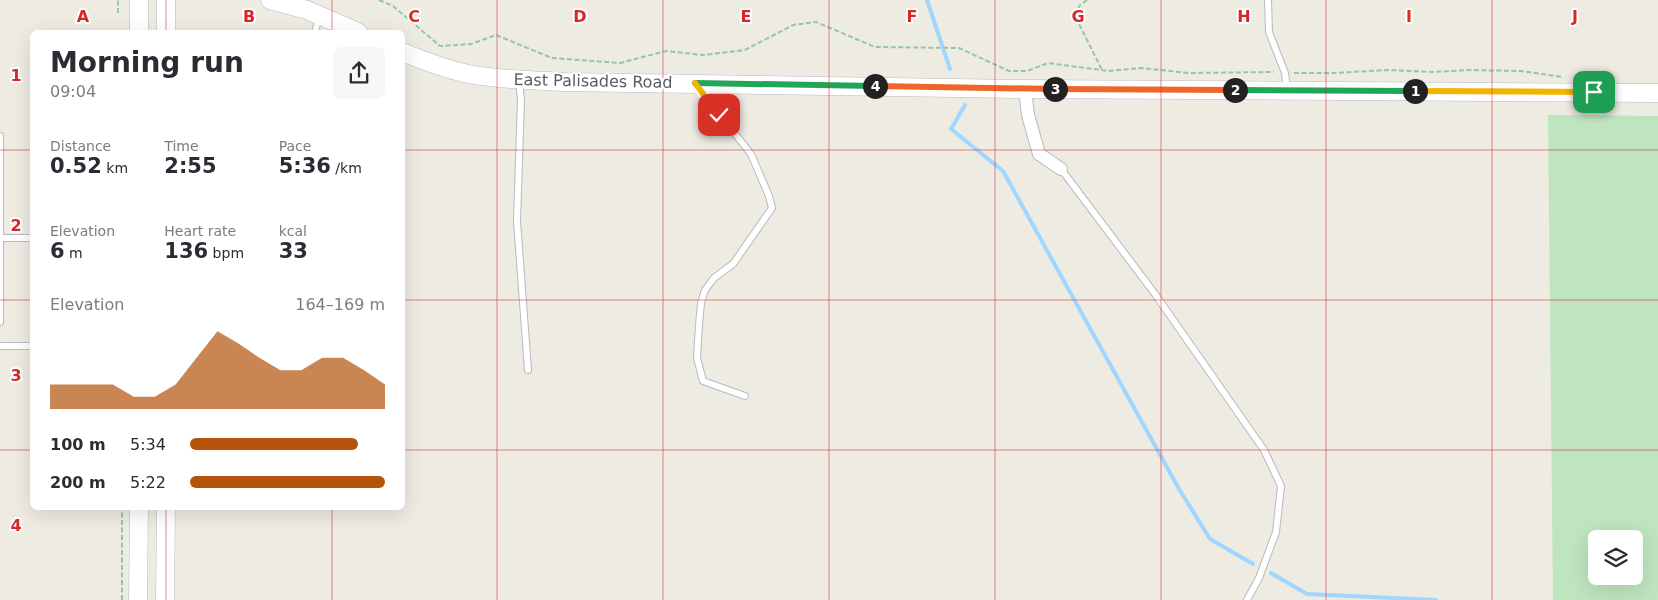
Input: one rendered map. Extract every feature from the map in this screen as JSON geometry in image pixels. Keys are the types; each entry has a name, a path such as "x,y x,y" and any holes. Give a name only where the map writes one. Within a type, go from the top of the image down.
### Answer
{"street":[{"path":"128,30 139,0"},
{"path":"166,0 166,30"},
{"path":"270,0 320,15 354,30"},
{"name":"East Palisades Road","path":"405,57 468,74 519,80 1025,89 1286,81 1658,93"},
{"path":"1025,89 1028,115 1039,154 1061,170"},
{"path":"138,600 139,510"},
{"path":"165,600 166,510"}],"lane":[{"path":"1268,0 1268,32 1286,81"},
{"path":"316,30 320,15"},
{"path":"519,80 517,221 528,370"},
{"path":"695,83 751,154 769,196 772,208 733,264 714,278 705,290 701,303 697,358 703,381 745,396"},
{"path":"0,136 0,322"},
{"path":"1061,170 1155,294 1264,450 1281,486 1276,532 1259,578 1247,600"},
{"path":"0,238 30,238"},
{"path":"0,346 30,346"}],"path":[{"path":"118,0 118,13"},
{"path":"379,0 392,6 440,46 471,44 496,35 552,58 620,63 666,51 703,54 744,50 794,25 816,22 875,47 960,48 1009,71 1027,71 1048,62 1108,71 1141,68 1286,81 1333,73 1388,70 1433,72 1521,71 1570,78"},
{"path":"1086,0 1080,6 1075,16 1102,70"},
{"path":"122,510 122,600"}],"green space":[{"path":"1548,115 1658,116 1658,600 1553,600"}],"waterway":[{"path":"927,0 950,69"},
{"path":"965,105 951,129 1003,171 1179,489 1210,539 1253,564"},
{"path":"1271,573 1307,594 1436,600"}],"route":[{"path":"719,115 695,83 1025,89 1594,92"}]}
